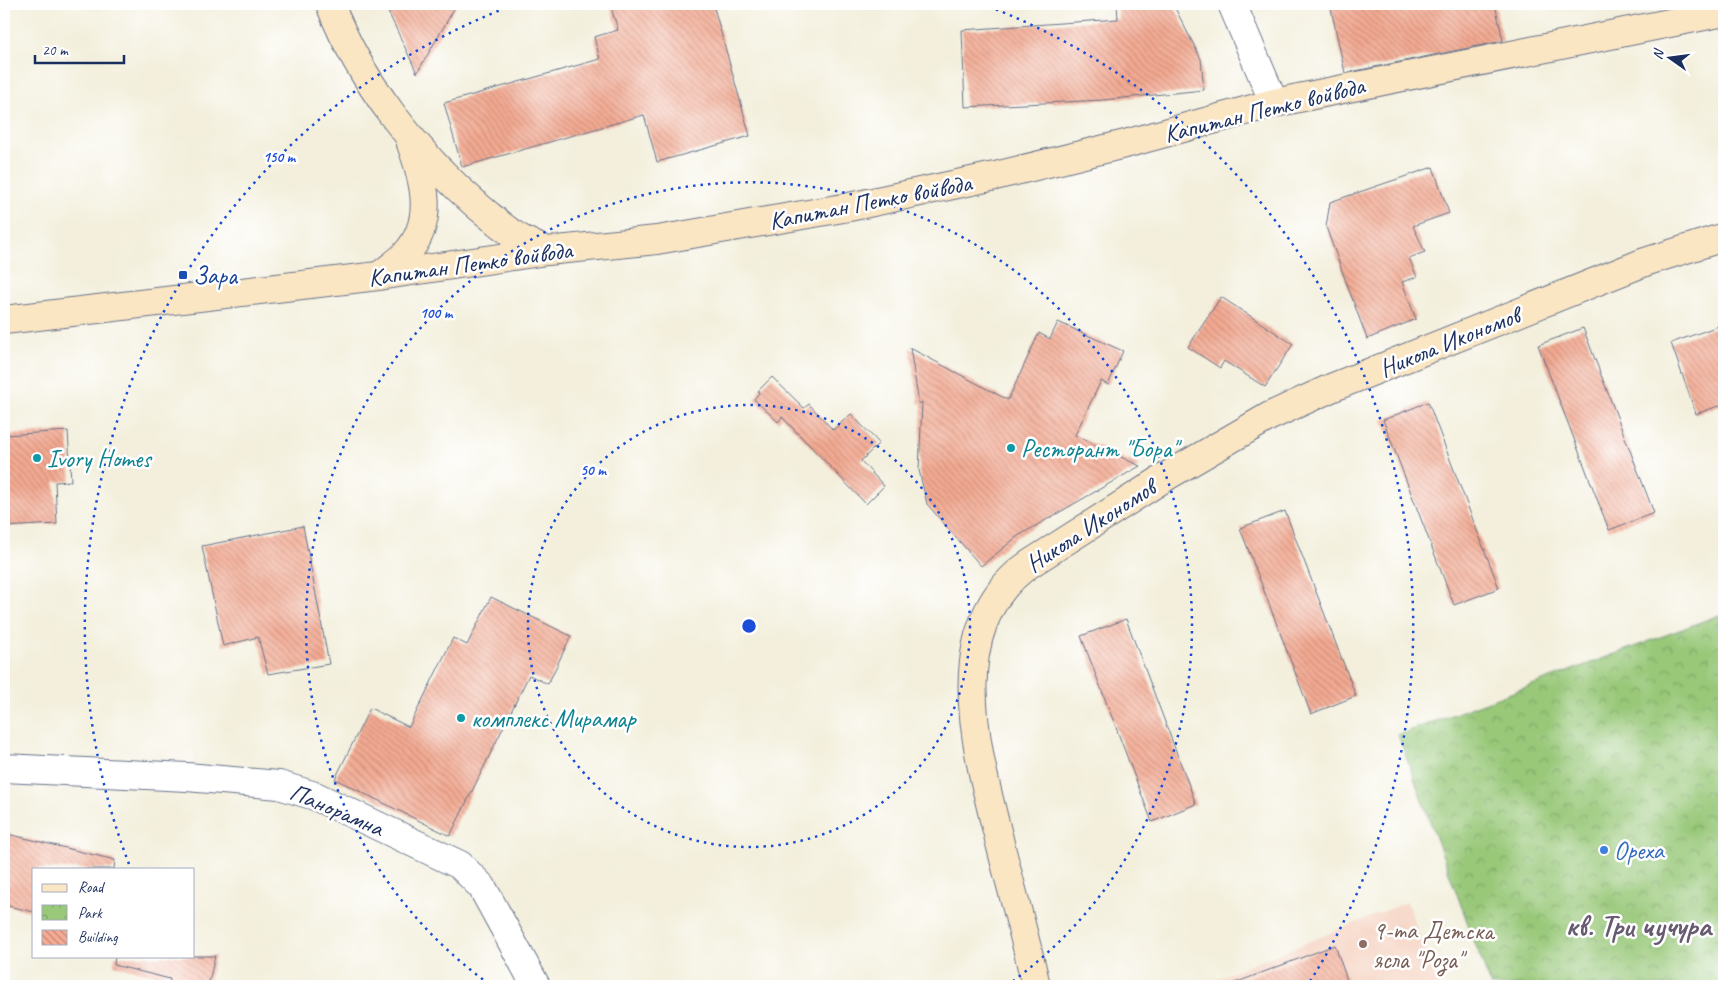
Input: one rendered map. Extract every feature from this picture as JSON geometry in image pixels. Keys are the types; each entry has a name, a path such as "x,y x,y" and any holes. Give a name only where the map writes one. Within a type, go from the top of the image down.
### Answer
{"street":[{"path":"330,4 339,26 359,62 380,96 407,133 454,186 522,240 547,251"},
{"path":"1232,4 1274,103"},
{"name":"Капитан Петко войвода","path":"4,320 378,276 547,251 657,240 849,207 995,176 1125,144 1274,103 1724,12"},
{"path":"378,276 408,252 420,230 424,214 425,195 422,174 407,133"},
{"name":"Никола Икономов","path":"1036,986 988,794 972,707 973,670 978,643 990,609 1007,582 1030,563 1167,476 1270,416 1331,388 1645,262 1724,237"},
{"name":"Панорамна","path":"4,768 187,777 279,785 315,796 467,870 482,887 536,986"}],"shaded area":[{"name":"9-та Детска ясла \"Роза\"","path":"1407,902 1438,986 1199,986"}],"green space":[{"path":"1722,614 1724,620 1724,986 1491,986 1398,735"}],"building":[{"path":"384,4 457,4 417,73 393,22"},
{"path":"610,4 713,4 750,136 657,162 644,115 462,167 444,103 600,59 594,37 618,30"},
{"path":"1117,4 1173,4 1201,59 1204,90 1103,100 965,107 962,30 1118,19"},
{"path":"1330,4 1495,4 1503,41 1345,73"},
{"path":"1433,167 1449,213 1413,226 1425,252 1409,258 1417,277 1402,282 1416,319 1367,339 1326,227 1330,202"},
{"path":"1221,297 1293,344 1265,387 1224,361 1220,368 1188,347"},
{"name":"Ресторант \"Бора\"","path":"1058,322 1123,351 1108,385 1101,381 1075,435 1140,466 1018,536 981,566 927,504 919,470 922,402 919,404 910,348 1008,400 1039,333 1050,339"},
{"path":"1724,324 1724,404 1696,414 1671,343"},
{"path":"1583,328 1654,513 1609,530 1538,345"},
{"path":"772,377 804,408 809,404 833,430 851,414 879,443 861,461 884,486 866,504 782,417 778,422 754,399 759,393 758,391"},
{"path":"1428,402 1499,588 1454,605 1383,420"},
{"name":"Ivory Homes","path":"68,431 71,481 55,482 57,524 4,527 4,435"},
{"path":"1285,511 1356,696 1311,714 1240,528"},
{"path":"303,526 329,664 268,674 258,637 223,646 202,546"},
{"name":"комплекс Мирамар","path":"491,597 571,636 548,684 529,675 450,836 335,779 370,708 409,727 453,638 467,645"},
{"path":"1126,619 1196,804 1152,822 1081,636"},
{"path":"4,833 115,860 114,868 32,868 32,912 4,905"},
{"path":"1335,945 1349,986 1232,986 1232,984"},
{"path":"195,956 215,956 208,986 169,986 170,979 114,965 115,958 195,958"}],"place":[{"name":"Зара","path":"183,275"},
{"name":"Ресторант \"Бора\"","path":"1011,448"},
{"name":"Ivory Homes","path":"37,458"},
{"name":"комплекс Мирамар","path":"461,718"},
{"name":"Opeха","path":"1604,850"},
{"name":"9-та Детска ясла \"Роза\"","path":"1363,944"}],"district":[{"name":"кв. Три чучура","path":"1638,926"}]}
